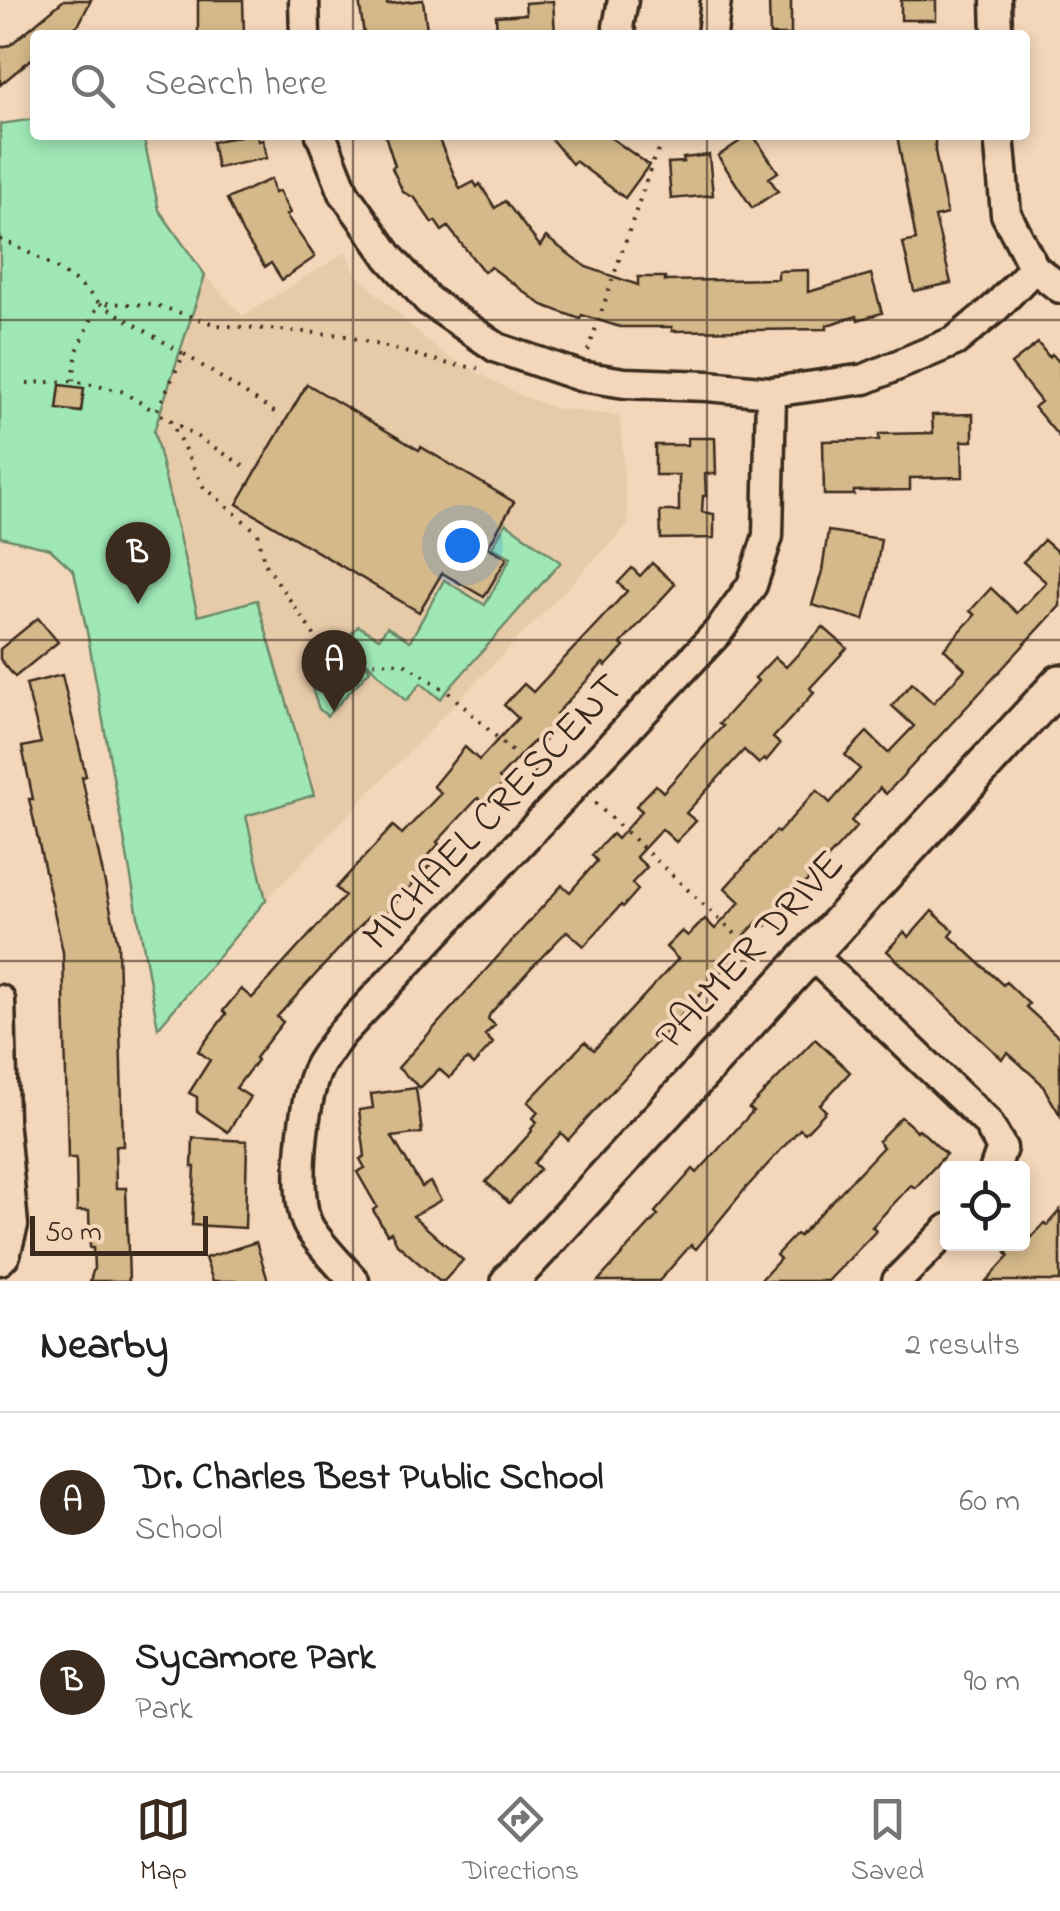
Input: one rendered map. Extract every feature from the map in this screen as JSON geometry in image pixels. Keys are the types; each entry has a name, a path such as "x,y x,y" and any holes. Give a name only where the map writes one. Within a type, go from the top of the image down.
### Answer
{"street":[{"path":"304,0 304,30"},
{"path":"619,30 623,0"},
{"path":"713,30 716,0"},
{"path":"996,0 998,30"},
{"path":"323,140 344,192 390,257 430,301 497,348 580,376 625,383 771,392 865,379 954,342 1034,268"},
{"path":"999,140 1006,214 1034,268 1060,288"},
{"name":"MICHAEL CRESCENT","path":"354,1281 307,1226 302,1196 303,1130 318,1068 342,1034 718,632 752,585 768,536 771,392"},
{"name":"PALMER DRIVE","path":"510,1281 1060,683"},
{"path":"810,953 988,1122 1002,1148 998,1161"},
{"path":"0,1000 3,1120 13,1225 0,1260"},
{"path":"897,1281 940,1238"}],"path":[{"path":"580,376 664,140"},
{"path":"0,240 80,282 99,302 279,415"},
{"path":"99,302 156,305 217,324 342,334 449,364 478,368"},
{"path":"73,382 77,351 99,302"},
{"path":"156,412 184,354"},
{"path":"26,383 73,382 121,391 249,468"},
{"path":"170,420 203,486 258,533 264,562 330,657 351,662 404,664 448,692 785,980"}],"shaded area":[{"path":"346,252 356,274 440,352 518,394 555,408 620,416 628,525 266,900 154,431 205,275 243,316"}],"green space":[{"path":"30,120 30,140 144,140 159,210 205,275 154,431 198,616 257,600 314,795 246,816 266,900 158,1028 74,571 50,549 0,537 0,124"},
{"path":"506,523 561,562 440,699 421,683 406,701 357,653 370,670 327,716 319,709 309,680 358,626 379,638 387,627 410,641 444,580 485,605 511,557 492,547"}],"building":[{"path":"64,0 91,0 79,24 71,30 30,30 30,60 0,85 0,47 10,45"},
{"path":"198,0 243,0 244,30 198,30"},
{"path":"359,0 387,0 387,4 423,0 427,30 363,30"},
{"path":"769,0 791,0 791,30 770,30"},
{"path":"901,0 936,0 936,20 901,20"},
{"path":"553,1 555,30 497,30 496,16 526,14 525,3"},
{"path":"263,140 267,158 217,168 212,142"},
{"path":"387,140 439,140 460,189 474,182 477,187 480,184 495,208 505,201 540,246 546,237 586,267 638,285 638,277 665,277 665,281 778,279 778,271 808,270 808,292 871,274 882,313 858,320 857,316 827,325 827,329 672,331 672,327 620,327 582,315 580,319 542,305 491,267 484,272 448,227 442,231 415,198 403,192 392,168 395,166"},
{"path":"552,140 614,140 649,165 625,198 575,161 572,164"},
{"path":"742,140 756,140 778,172 769,178 778,191 752,208 718,156"},
{"path":"898,140 935,140 947,214 935,217 951,283 914,291 903,243 916,240"},
{"path":"709,155 713,195 671,199 668,163"},
{"path":"271,179 274,193 279,191 290,213 286,215 315,257 282,280 271,263 265,267 243,234 227,199"},
{"path":"1038,343 1060,363 1060,438 1034,407 1041,402 1011,364"},
{"path":"307,384 514,502 488,547 507,558 484,597 442,573 419,612 237,504"},
{"path":"60,385 84,388 81,412 57,409"},
{"path":"973,414 973,441 962,441 963,477 910,478 910,490 824,495 823,441 879,440 879,434 933,433 932,415"},
{"path":"688,438 715,438 716,474 705,474 702,512 714,514 714,538 661,539 660,511 679,511 679,475 655,475 655,445 688,445"},
{"path":"828,531 881,539 864,620 812,605"},
{"path":"1044,540 1060,554 1060,606 886,794 880,788 851,821 857,826 766,926 759,920 734,947 739,952 568,1140 561,1133 534,1163 540,1169 509,1203 486,1182 537,1122 533,1118 538,1112 528,1102 585,1042 594,1050 678,959 666,947 682,931 688,936 705,919 715,929 740,902 725,888 817,790 830,803 860,769 845,755 867,732 888,753 914,726 892,706 912,683 933,703 965,669 944,649 975,615 970,611 991,588 1017,613 1046,582 1023,562"},
{"path":"652,563 675,584 621,644 624,647 606,666 603,663 556,714 564,720 544,741 539,737 526,749 499,778 504,783 485,804 478,798 437,842 427,857 433,862 376,924 368,917 277,1017 283,1022 236,1088 250,1097 228,1132 197,1111 197,1097 189,1093 210,1060 198,1051 241,989 252,998 345,896 336,888 367,854 393,826 402,834 441,793 433,786 465,747 479,760 518,718 504,705 524,684 533,692 627,591 618,583 632,568 640,576"},
{"path":"38,618 58,642 15,677 0,659 0,649"},
{"path":"823,627 847,648 810,688 814,693 773,738 780,744 766,761 759,764 744,750 686,813 696,821 676,842 662,829 636,857 647,867 632,883 638,890 584,946 567,931 531,968 490,1014 488,1019 495,1025 485,1035 493,1043 473,1065 467,1059 449,1078 439,1069 420,1088 398,1068 562,885 570,892 597,861 592,855 612,834 617,839 642,811 636,806 656,785 663,792 723,726 719,724 775,657 786,667"},
{"path":"62,675 118,944 123,1146 115,1146 116,1188 126,1188 129,1281 90,1281 94,1268 89,1211 77,1211 76,1158 68,1158 63,952 29,799 33,799 22,747 41,743 26,684"},
{"path":"932,911 954,931 950,936 1003,985 1006,982 1060,1038 1060,1115 1041,1083 1008,1053 1002,1059 887,951 904,932 909,937"},
{"path":"815,1039 850,1072 820,1105 826,1111 805,1133 800,1129 696,1249 691,1245 659,1281 598,1281 658,1215 655,1212 693,1169 697,1173 753,1111 749,1108"},
{"path":"416,1088 422,1133 392,1137 422,1187 430,1182 441,1200 413,1216 463,1260 444,1281 439,1281 397,1244 391,1232 387,1234 357,1172 365,1168 360,1159 365,1156 359,1110 373,1108 371,1094"},
{"path":"901,1117 946,1154 915,1188 911,1185 872,1227 876,1231 828,1281 760,1281 780,1259 776,1255 883,1147 878,1141"},
{"path":"193,1138 247,1141 245,1228 192,1225"},
{"path":"1060,1210 1060,1281 986,1281 1009,1256 1008,1251 1030,1251 1030,1235 1044,1223 1047,1225"},
{"path":"256,1242 268,1281 213,1281 205,1258"}],"place":[{"name":"Sycamore Park","path":"138,604"},
{"name":"Dr. Charles Best Public School","path":"334,712"}]}
